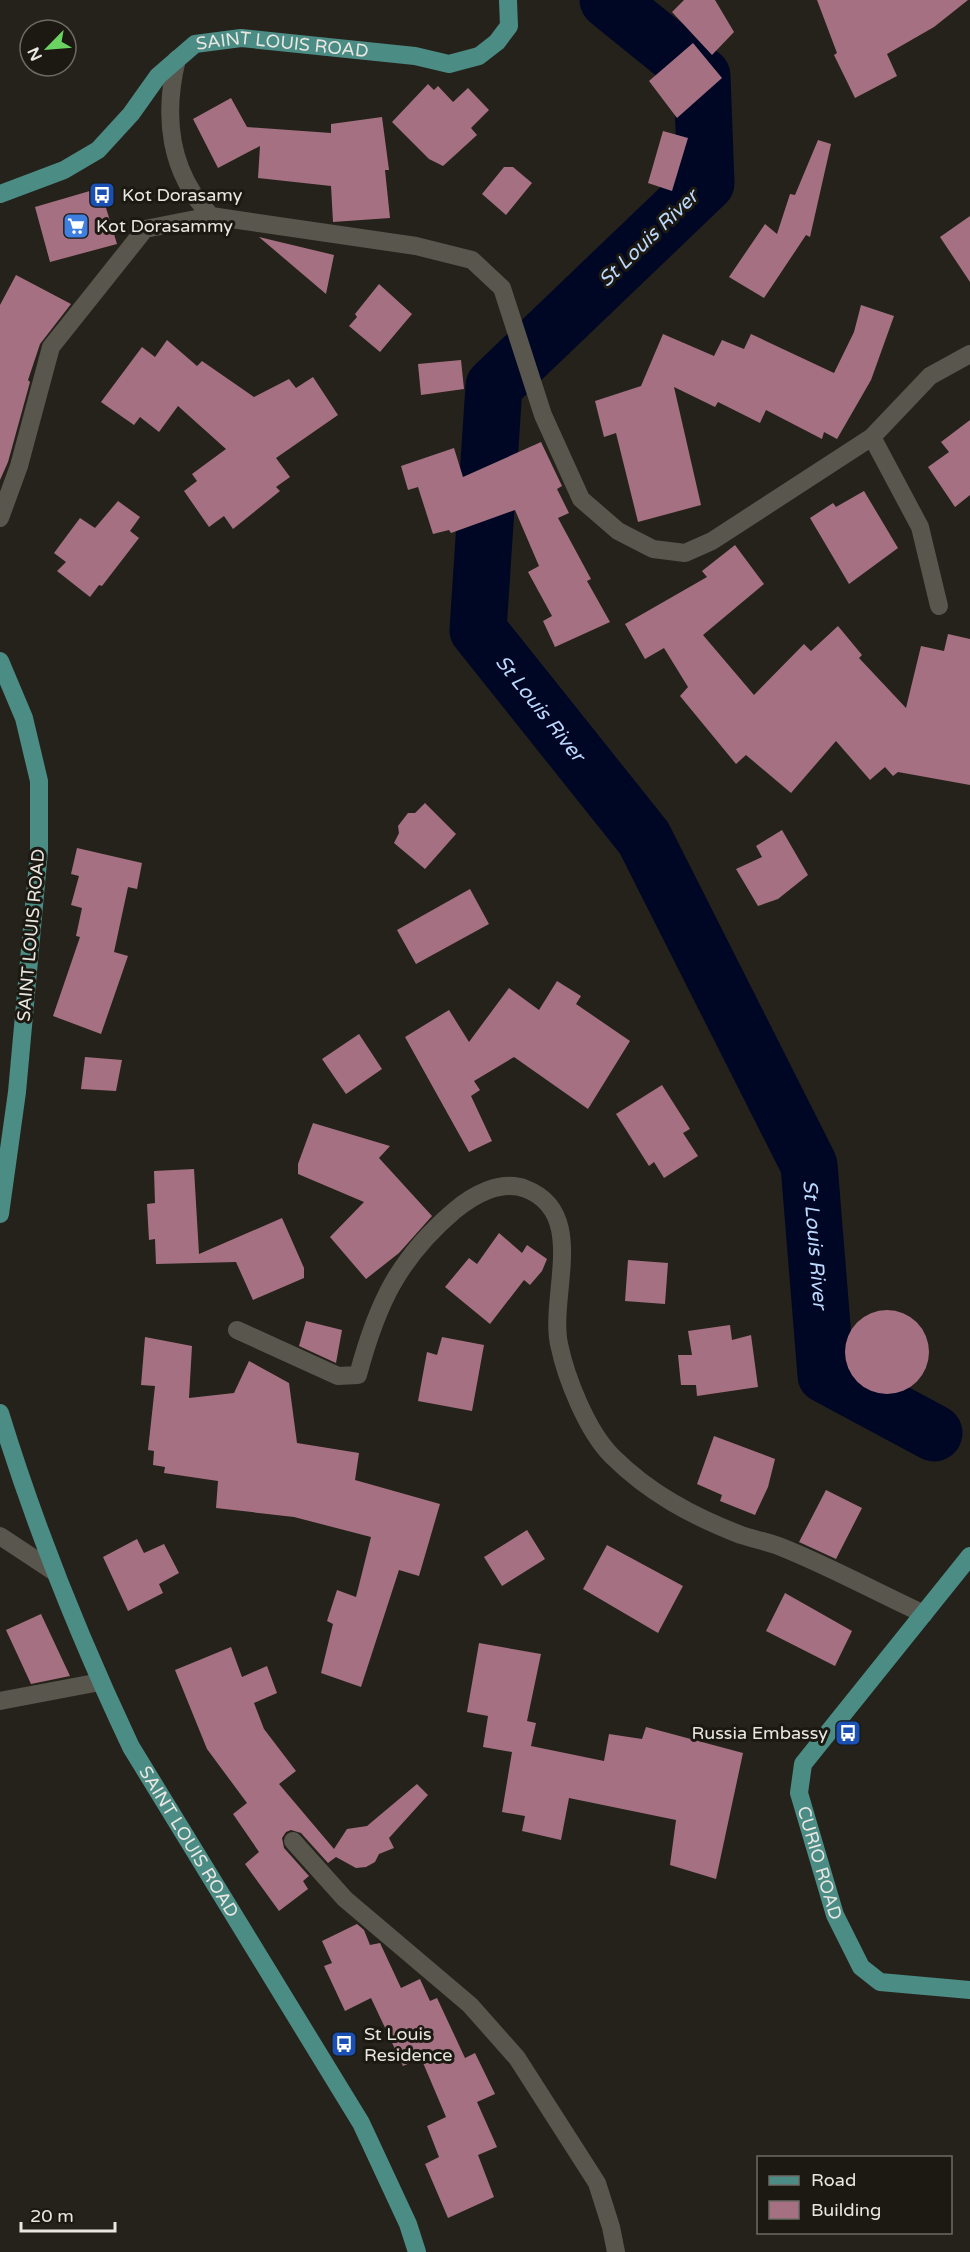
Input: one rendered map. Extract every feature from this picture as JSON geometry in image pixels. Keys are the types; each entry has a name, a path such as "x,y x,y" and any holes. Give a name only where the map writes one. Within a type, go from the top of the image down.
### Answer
{"main road":[{"name":"SAINT LOUIS ROAD","path":"0,194 64,170 98,150 131,114 158,76 195,44 241,38 415,56 449,64 479,56 497,42 509,26 508,0"},
{"name":"SAINT LOUIS ROAD","path":"0,661 24,718 39,781 39,851 17,1092 0,1215"},
{"name":"SAINT LOUIS ROAD","path":"0,1413 56,1572 100,1682 131,1747 361,2124 408,2224 417,2252"},
{"name":"CURIO ROAD","path":"970,1556 803,1764 799,1793 835,1915 861,1967 880,1982 970,1990"}],"street":[{"path":"177,59 169,90 172,140 195,200 211,216"},
{"path":"0,518 19,466 51,347 145,229 211,216 427,249 472,260 502,288 543,415 581,499 618,531 653,549 686,553 712,541 872,437 930,376 970,354"},
{"path":"872,437 920,526 939,606"},
{"path":"237,1330 338,1376 358,1375 368,1335 381,1304 403,1264 430,1231 466,1200 491,1188 516,1185 535,1192 552,1209 563,1233 557,1301 559,1343 588,1423 610,1454 647,1488 694,1516 781,1547 924,1614"},
{"path":"0,1536 56,1572"},
{"path":"0,1701 100,1682"},
{"path":"293,1840 345,1899 470,2005 517,2058 597,2183 612,2227 616,2252"}],"building":[{"path":"684,0 715,0 734,32 712,55 672,12"},
{"path":"817,0 968,0 934,27 887,54 897,76 855,98 834,55 837,53"},
{"path":"693,43 722,78 677,118 649,81"},
{"path":"428,84 434,90 438,86 453,102 468,88 489,110 471,128 477,135 443,166 429,159 392,122"},
{"path":"231,98 247,127 331,133 331,124 382,117 389,170 385,170 390,218 333,222 331,186 258,178 260,146 218,168 193,119"},
{"path":"663,131 688,138 672,191 648,183"},
{"path":"818,140 831,144 810,237 806,235 764,298 729,277 765,224 777,234 790,194 795,195"},
{"path":"504,167 513,167 532,183 506,215 482,194"},
{"name":"Kot Dorasammy","path":"100,188 117,244 50,262 35,207"},
{"path":"970,216 970,282 940,237"},
{"path":"259,237 334,255 326,294"},
{"path":"16,275 71,304 40,344 28,380 30,382 8,462 0,480 0,305"},
{"path":"379,284 412,314 380,352 349,326 357,317 355,314"},
{"path":"861,305 894,316 871,380 837,439 824,432 822,439 766,410 760,423 718,402 715,407 674,387 701,505 638,522 616,433 604,437 595,401 641,386 663,334 714,356 722,340 744,349 751,334 834,373 854,332"},
{"path":"167,340 197,366 202,361 254,397 289,379 296,388 313,377 338,415 276,458 290,477 276,487 280,491 233,529 224,516 209,527 184,491 197,481 192,474 226,449 178,406 159,432 140,417 134,425 101,402 142,347 155,357"},
{"path":"461,360 464,389 421,395 418,364"},
{"path":"970,420 970,495 955,507 928,467 949,452 941,442"},
{"path":"541,442 562,486 557,489 569,513 558,518 591,579 587,581 610,622 555,647 543,621 552,616 528,572 539,566 515,510 451,533 449,530 433,534 418,487 408,490 401,466 454,448 463,477"},
{"path":"864,491 898,548 849,584 810,518 833,503 836,507"},
{"path":"118,501 140,517 130,531 139,538 102,586 99,585 90,597 57,571 66,562 54,553 80,518 95,528"},
{"path":"735,545 764,584 703,635 754,695 804,644 811,651 838,626 862,655 859,658 906,708 921,646 944,651 948,634 970,639 970,785 898,772 893,776 885,767 870,780 836,741 791,793 746,755 736,764 680,696 688,687 664,648 645,659 625,624 707,577 702,571"},
{"path":"425,803 456,834 425,869 394,843 399,833 398,826 408,813 415,813"},
{"path":"782,830 808,875 778,899 758,906 736,869 762,857 756,846"},
{"path":"77,848 142,863 137,889 128,887 114,952 128,956 101,1034 53,1016 80,937 76,936 82,908 71,905 79,876 71,874"},
{"path":"470,889 489,924 416,964 397,930"},
{"path":"557,981 581,996 576,1004 630,1041 588,1109 514,1057 474,1081 480,1090 471,1096 492,1141 469,1152 405,1037 449,1010 469,1042 509,988 539,1010"},
{"path":"359,1034 382,1069 346,1094 322,1059"},
{"path":"85,1057 122,1060 116,1091 81,1089"},
{"path":"662,1085 690,1129 683,1133 698,1156 664,1178 654,1162 649,1166 616,1114"},
{"path":"313,1123 390,1146 379,1158 432,1216 399,1253 366,1279 330,1237 364,1202 298,1174 298,1164"},
{"path":"194,1169 199,1254 282,1218 304,1268 304,1278 253,1300 236,1262 156,1264 155,1239 149,1240 147,1204 155,1203 154,1171"},
{"path":"499,1233 522,1253 527,1245 547,1259 542,1271 530,1285 524,1280 490,1324 445,1287 469,1258 477,1264"},
{"path":"628,1260 668,1263 665,1304 625,1301"},
{"path":"887,1310 903,1313 917,1322 926,1336 929,1352 926,1368 917,1382 903,1391 887,1394 871,1391 857,1382 848,1368 845,1352 848,1336 857,1322 871,1313"},
{"path":"306,1321 342,1330 336,1363 299,1346"},
{"path":"730,1325 732,1340 751,1335 758,1387 697,1396 696,1385 681,1385 678,1355 692,1355 688,1331"},
{"path":"145,1337 192,1346 189,1398 234,1393 249,1361 289,1383 297,1443 359,1453 355,1480 440,1504 419,1576 399,1570 361,1687 321,1673 333,1624 327,1621 337,1590 356,1597 371,1537 294,1517 216,1508 218,1481 164,1473 165,1467 153,1465 154,1451 148,1450 155,1386 141,1385"},
{"path":"442,1337 484,1345 472,1411 418,1401 427,1352 437,1355"},
{"path":"714,1436 775,1459 768,1487 755,1515 720,1501 722,1495 697,1484"},
{"path":"826,1490 862,1508 836,1559 799,1542"},
{"path":"527,1530 545,1559 502,1586 484,1557"},
{"path":"137,1539 144,1553 164,1544 179,1573 159,1584 163,1593 128,1611 103,1557"},
{"path":"607,1545 683,1586 658,1633 583,1589"},
{"path":"785,1593 852,1631 835,1666 766,1631"},
{"path":"41,1614 70,1676 31,1684 6,1630"},
{"path":"479,1643 541,1654 527,1721 536,1723 531,1746 604,1761 609,1734 642,1739 646,1727 743,1753 716,1879 670,1865 676,1820 569,1798 561,1840 522,1831 525,1816 502,1812 512,1752 483,1747 488,1716 467,1712"},
{"path":"231,1647 242,1677 267,1666 277,1693 254,1703 264,1729 296,1771 279,1784 334,1849 347,1829 367,1826 417,1784 428,1795 389,1838 394,1848 379,1854 375,1862 366,1867 356,1868 336,1857 328,1863 301,1833 291,1830 286,1832 282,1838 284,1848 309,1876 303,1881 308,1889 279,1911 245,1864 259,1852 233,1814 247,1803 207,1749 175,1670"},
{"path":"357,1924 364,1930 370,1945 380,1943 401,1988 420,1979 430,2001 437,1998 465,2058 475,2053 495,2094 477,2102 497,2147 478,2155 494,2197 448,2218 425,2164 439,2157 427,2126 446,2117 421,2058 403,2066 371,1998 345,2011 324,1966 332,1963 322,1941"}],"waterway":[{"name":"St Louis River","path":"608,0 702,76 706,183 494,386 478,630 644,838 809,1165 826,1375 934,1433"}],"place":[{"name":"Kot Dorasamy","path":"102,195"},
{"name":"Kot Dorasammy","path":"76,226"},
{"name":"Russia Embassy","path":"848,1733"},
{"name":"St Louis Residence","path":"344,2044"}]}
